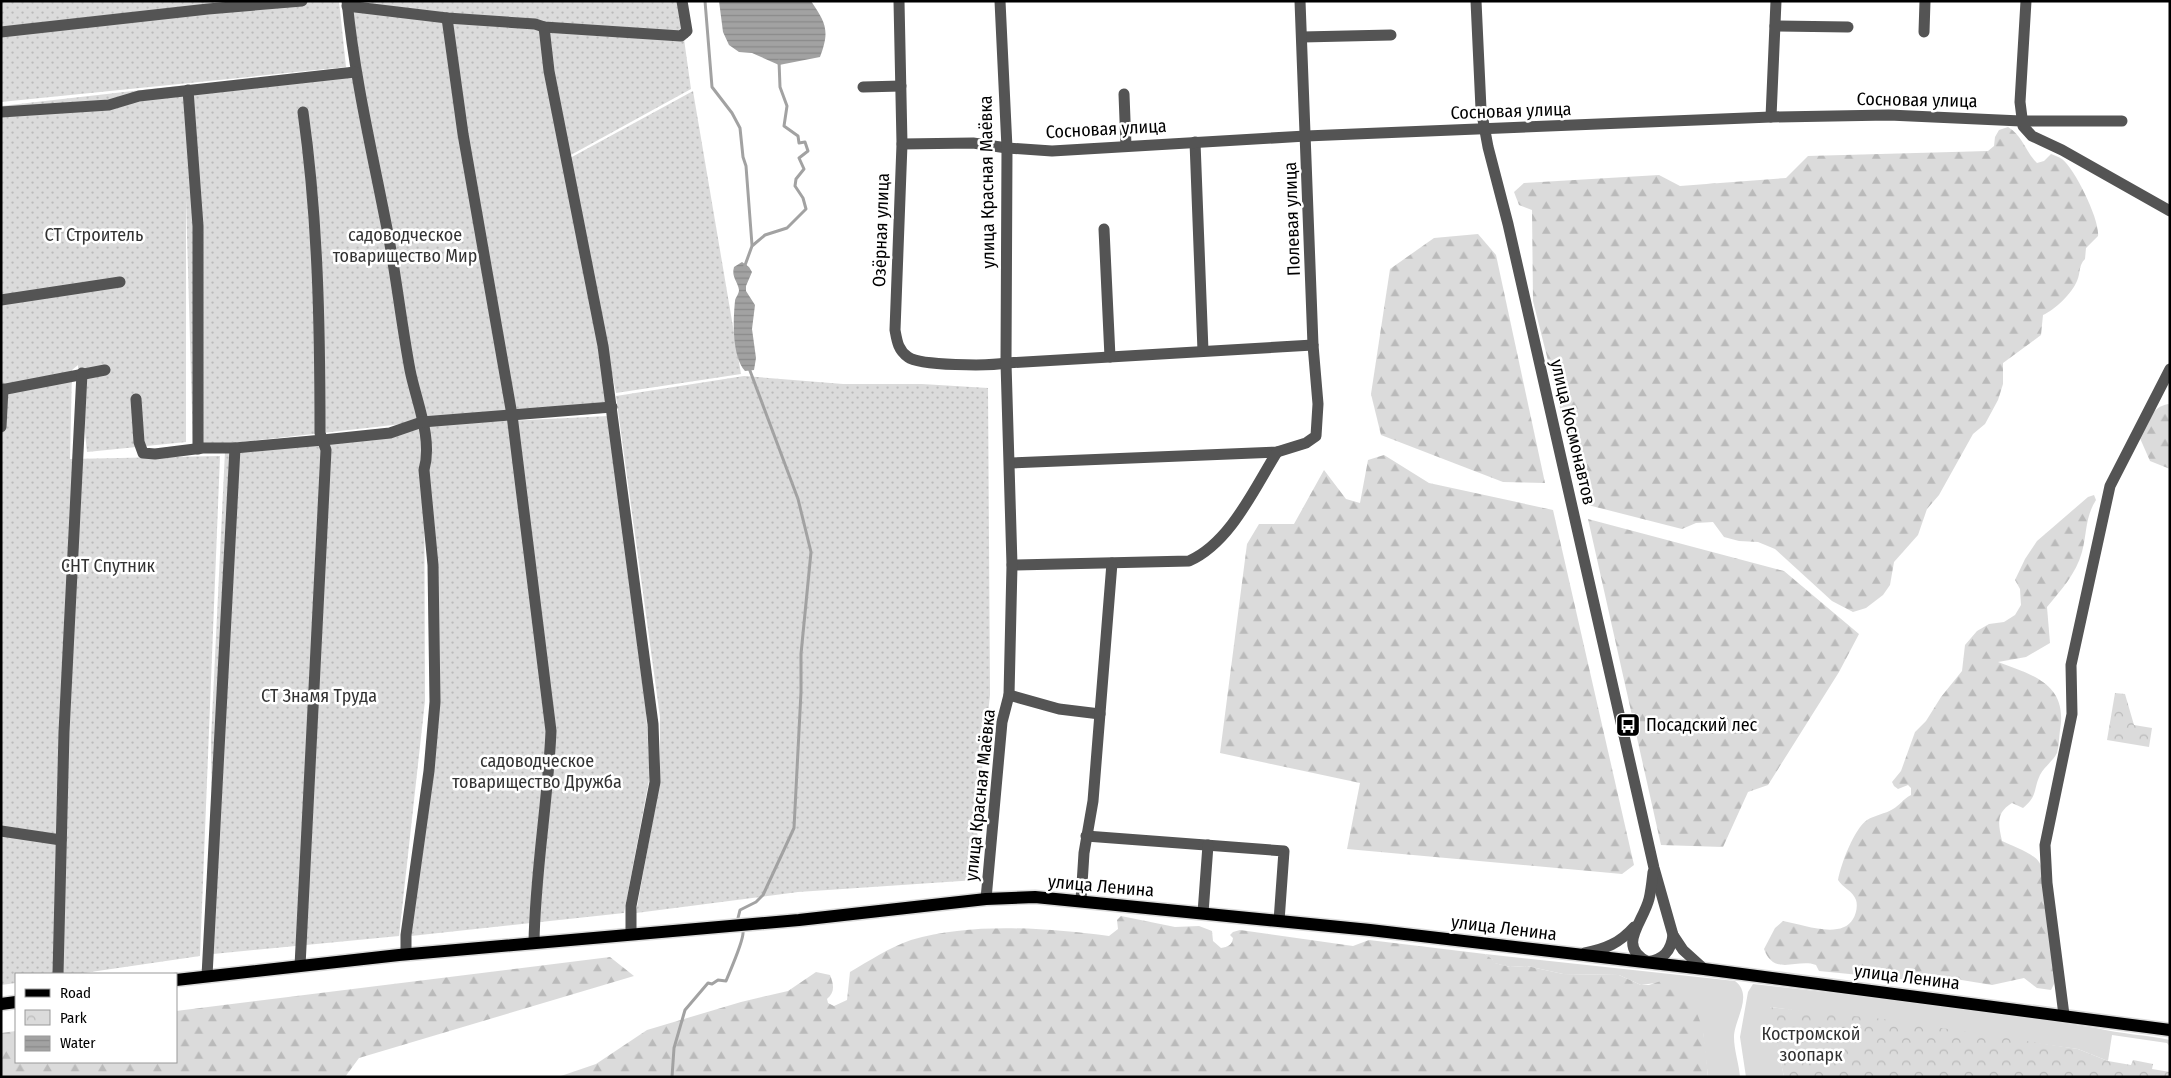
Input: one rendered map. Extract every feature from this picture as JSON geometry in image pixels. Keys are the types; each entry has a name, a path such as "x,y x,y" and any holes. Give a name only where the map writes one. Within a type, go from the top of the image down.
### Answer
{"main road":[{"name":"улица Ленина","path":"178,980 406,954 833,916 986,899 1036,897 1082,900 1648,962 2170,1030"},
{"path":"1,1004 15,1002"}],"street":[{"path":"1,32 208,9 302,1"},
{"path":"406,954 406,935 429,771 435,702 432,565 424,470 427,460 426,443 410,372 389,240 356,72 347,4 447,18 521,22 544,27 681,36 687,31 682,1"},
{"name":"Озёрная улица","path":"899,1 902,144 895,330 898,347 909,358 922,362 991,366 1006,363"},
{"name":"улица Красная Маёвка","path":"986,899 1002,722 1009,696 1012,565 1006,363 1007,148 1000,1"},
{"name":"Полевая улица","path":"1277,452 1306,443 1316,436 1318,426 1313,345 1300,1"},
{"name":"улица Космонавтов","path":"1476,1 1481,109 1484,129 1512,243 1654,868 1672,935"},
{"path":"1771,117 1776,1"},
{"path":"1924,32 1925,1"},
{"path":"2026,1 2020,102 2021,121 2032,136 2062,150 2170,211"},
{"path":"447,18 463,134 512,415 551,730 549,775 534,897 534,943"},
{"path":"1774,26 1848,27"},
{"path":"544,27 549,71 603,346 653,724 656,762 655,782 631,906 631,934"},
{"path":"1302,37 1391,35"},
{"path":"1,112 91,104 109,105 139,96 356,72"},
{"path":"863,87 901,86"},
{"path":"188,90 198,226 198,449"},
{"path":"1124,94 1126,146"},
{"path":"300,966 326,450 320,433 320,308 310,162 303,112"},
{"name":"Сосновая улица","path":"902,144 973,143 1007,148 1052,151 1306,136 1771,117 1889,115 2021,121 2122,121"},
{"path":"1195,142 1203,351"},
{"path":"1104,229 1110,357"},
{"path":"1,300 120,282"},
{"path":"1006,363 1313,345"},
{"path":"2064,1015 2047,883 2045,845 2072,714 2071,665 2110,486 2170,369"},
{"path":"1,427 2,389 105,370"},
{"path":"58,973 64,732 82,373"},
{"path":"136,399 139,442 143,453 155,454 390,433 422,422 612,407"},
{"path":"207,976 235,448"},
{"path":"1010,463 1277,452"},
{"path":"1012,565 1189,561 1202,556 1232,526 1277,452"},
{"path":"1082,900 1086,836 1092,801 1112,563"},
{"name":"улица Красная Маёвка","path":"1009,696 1059,709 1100,714"},
{"path":"1,831 61,840"},
{"path":"1086,836 1284,851 1279,921"},
{"path":"1202,913 1208,845"},
{"path":"1654,868 1649,899 1631,942 1634,952 1648,962 1660,959 1667,953 1672,944 1672,935"},
{"path":"1579,955 1604,949 1623,939 1641,919"},
{"path":"1672,935 1683,950 1704,969"}],"green space":[{"path":"1,1 339,1 346,67 1,102"},
{"path":"343,1 682,1 688,38 632,33 684,39 691,89 569,156 570,158 693,91 741,374 616,393 576,195 608,402 193,447 186,200 186,442 87,452 78,365 72,370 70,459 220,456 200,956 84,973 15,973 15,983 1,985 1,106 186,85 186,93 351,77 350,5"},
{"path":"2008,127 2021,139 2037,163 2044,161 2051,154 2062,159 2067,165 2086,195 2098,229 2098,236 2086,248 2085,259 2081,264 2077,281 2071,291 2058,305 2043,315 2041,335 2003,363 2003,384 1998,400 1985,424 1973,434 1939,495 1927,509 1918,535 1894,562 1890,585 1883,595 1866,608 1853,612 1832,601 1775,549 1758,542 1739,541 1724,537 1713,522 1696,523 1682,529 1584,504 1533,301 1532,210 1519,205 1514,192 1524,183 1659,175 1680,186 1786,178 1808,156 1988,151 1994,146 1995,137 1999,130"},
{"path":"1478,234 1496,255 1545,483 1503,482 1381,435 1371,394 1390,269 1434,238"},
{"path":"744,376 843,384 922,384 988,388 990,695 976,826 980,848 976,880 798,892 636,913 660,780 660,717 616,396"},
{"path":"2168,404 2170,405 2170,469 2150,461 2139,436 2154,412"},
{"name":"садоводческое товарищество Дружба","path":"608,416 646,711 650,775 624,913 411,936 430,701 426,425"},
{"name":"СТ Знамя Труда","path":"424,425 425,701 399,936 213,954 211,739 225,451"},
{"path":"1384,455 1429,483 1553,510 1634,865 1622,874 1347,849 1360,783 1220,753 1247,544 1259,524 1294,524 1324,470 1346,499 1360,503 1368,460"},
{"path":"2094,495 2096,500 2088,519 2084,545 2079,560 2068,581 2047,607 2050,643 2026,657 1998,662 2035,677 2045,684 2059,702 2061,714 2057,753 2040,775 2031,800 2023,808 2012,803 2003,811 1999,824 2002,841 2032,856 2039,862 2043,870 2056,980 2051,990 2037,988 2024,978 1992,985 1931,975 1910,980 1819,971 1816,965 1809,963 1780,965 1774,962 1768,957 1764,949 1775,928 1783,921 1831,930 1840,929 1853,919 1857,905 1856,900 1853,894 1838,880 1845,856 1857,831 1867,820 1893,809 1911,795 1911,788 1908,785 1898,789 1892,782 1901,771 1915,732 1926,721 1941,697 1962,671 1965,645 1977,631 1989,624 2004,622 2015,615 2021,605 2020,589 2015,580 2025,559 2037,541 2088,497"},
{"path":"1588,519 1784,571 1859,634 1839,672 1768,785 1748,792 1723,847 1661,845"},
{"path":"2115,693 2125,694 2134,725 2152,728 2149,747 2107,740"},
{"path":"1121,916 1175,927 1199,926 1212,931 1213,941 1221,948 1231,944 1233,938 1230,935 1240,930 1353,946 1369,940 1485,954 1495,963 1510,967 1527,966 1563,974 1619,975 1641,985 1649,985 1661,981 1669,983 1669,989 1681,994 1697,1013 1704,1038 1708,1077 558,1077 596,1064 647,1030 741,1002 788,991 816,972 830,975 833,988 827,999 828,1003 834,1006 847,1000 850,972 887,950 911,940 934,934 1010,928 1109,936 1118,929 1117,920"},
{"path":"1485,954 1735,981 1743,993 1742,1008 1734,1037 1740,1077 1708,1077 1703,1033 1669,989 1655,983 1641,985 1619,975 1563,974 1527,966 1510,967 1494,963"},
{"path":"610,957 634,976 359,1058 345,1077 1,1077 1,1033 15,1031 15,1063 178,1063 178,1011"},
{"path":"1753,984 1946,1006 2096,1028 2170,1040 2170,1047 2167,1043 2112,1035 2108,1061 2078,1049 1770,1007 1784,1077 1746,1077 1740,1037 1748,992"},
{"name":"Костромской зоопарк","path":"1769,1007 1883,1019 2078,1049 2108,1061 2131,1065 2133,1060 2153,1064 2152,1069 2170,1072 2170,1077 1784,1077"}],"water":[{"path":"719,1 811,1 820,15 826,34 820,57 779,65 752,53 739,52 729,45 723,32"},
{"path":"742,262 752,272 746,286 746,291 755,305 752,329 756,358 754,370 745,371 738,357 734,328 735,301 739,290 733,271 734,267"}],"waterway":[{"path":"705,1 712,87 732,113 740,128 743,157 746,166 752,245"},
{"path":"744,268 752,246 765,235 787,228 806,209 803,198 795,186 796,179 804,169 799,158 808,151 805,142 799,143 798,136 784,126 787,106 780,87 779,61"},
{"path":"738,918 740,910 756,902 763,895 794,828 801,692 801,654 811,552 798,499 749,368"},
{"path":"672,1077 674,1048 685,1010 708,983 712,984 718,980 726,981 743,932"}],"place":[{"name":"Посадский лес","path":"1628,725"}],"park label":[{"name":"СТ Строитель","path":"94,235"},
{"name":"садоводческое товарищество Мир","path":"405,245"},
{"name":"СНТ Спутник","path":"108,566"}]}
